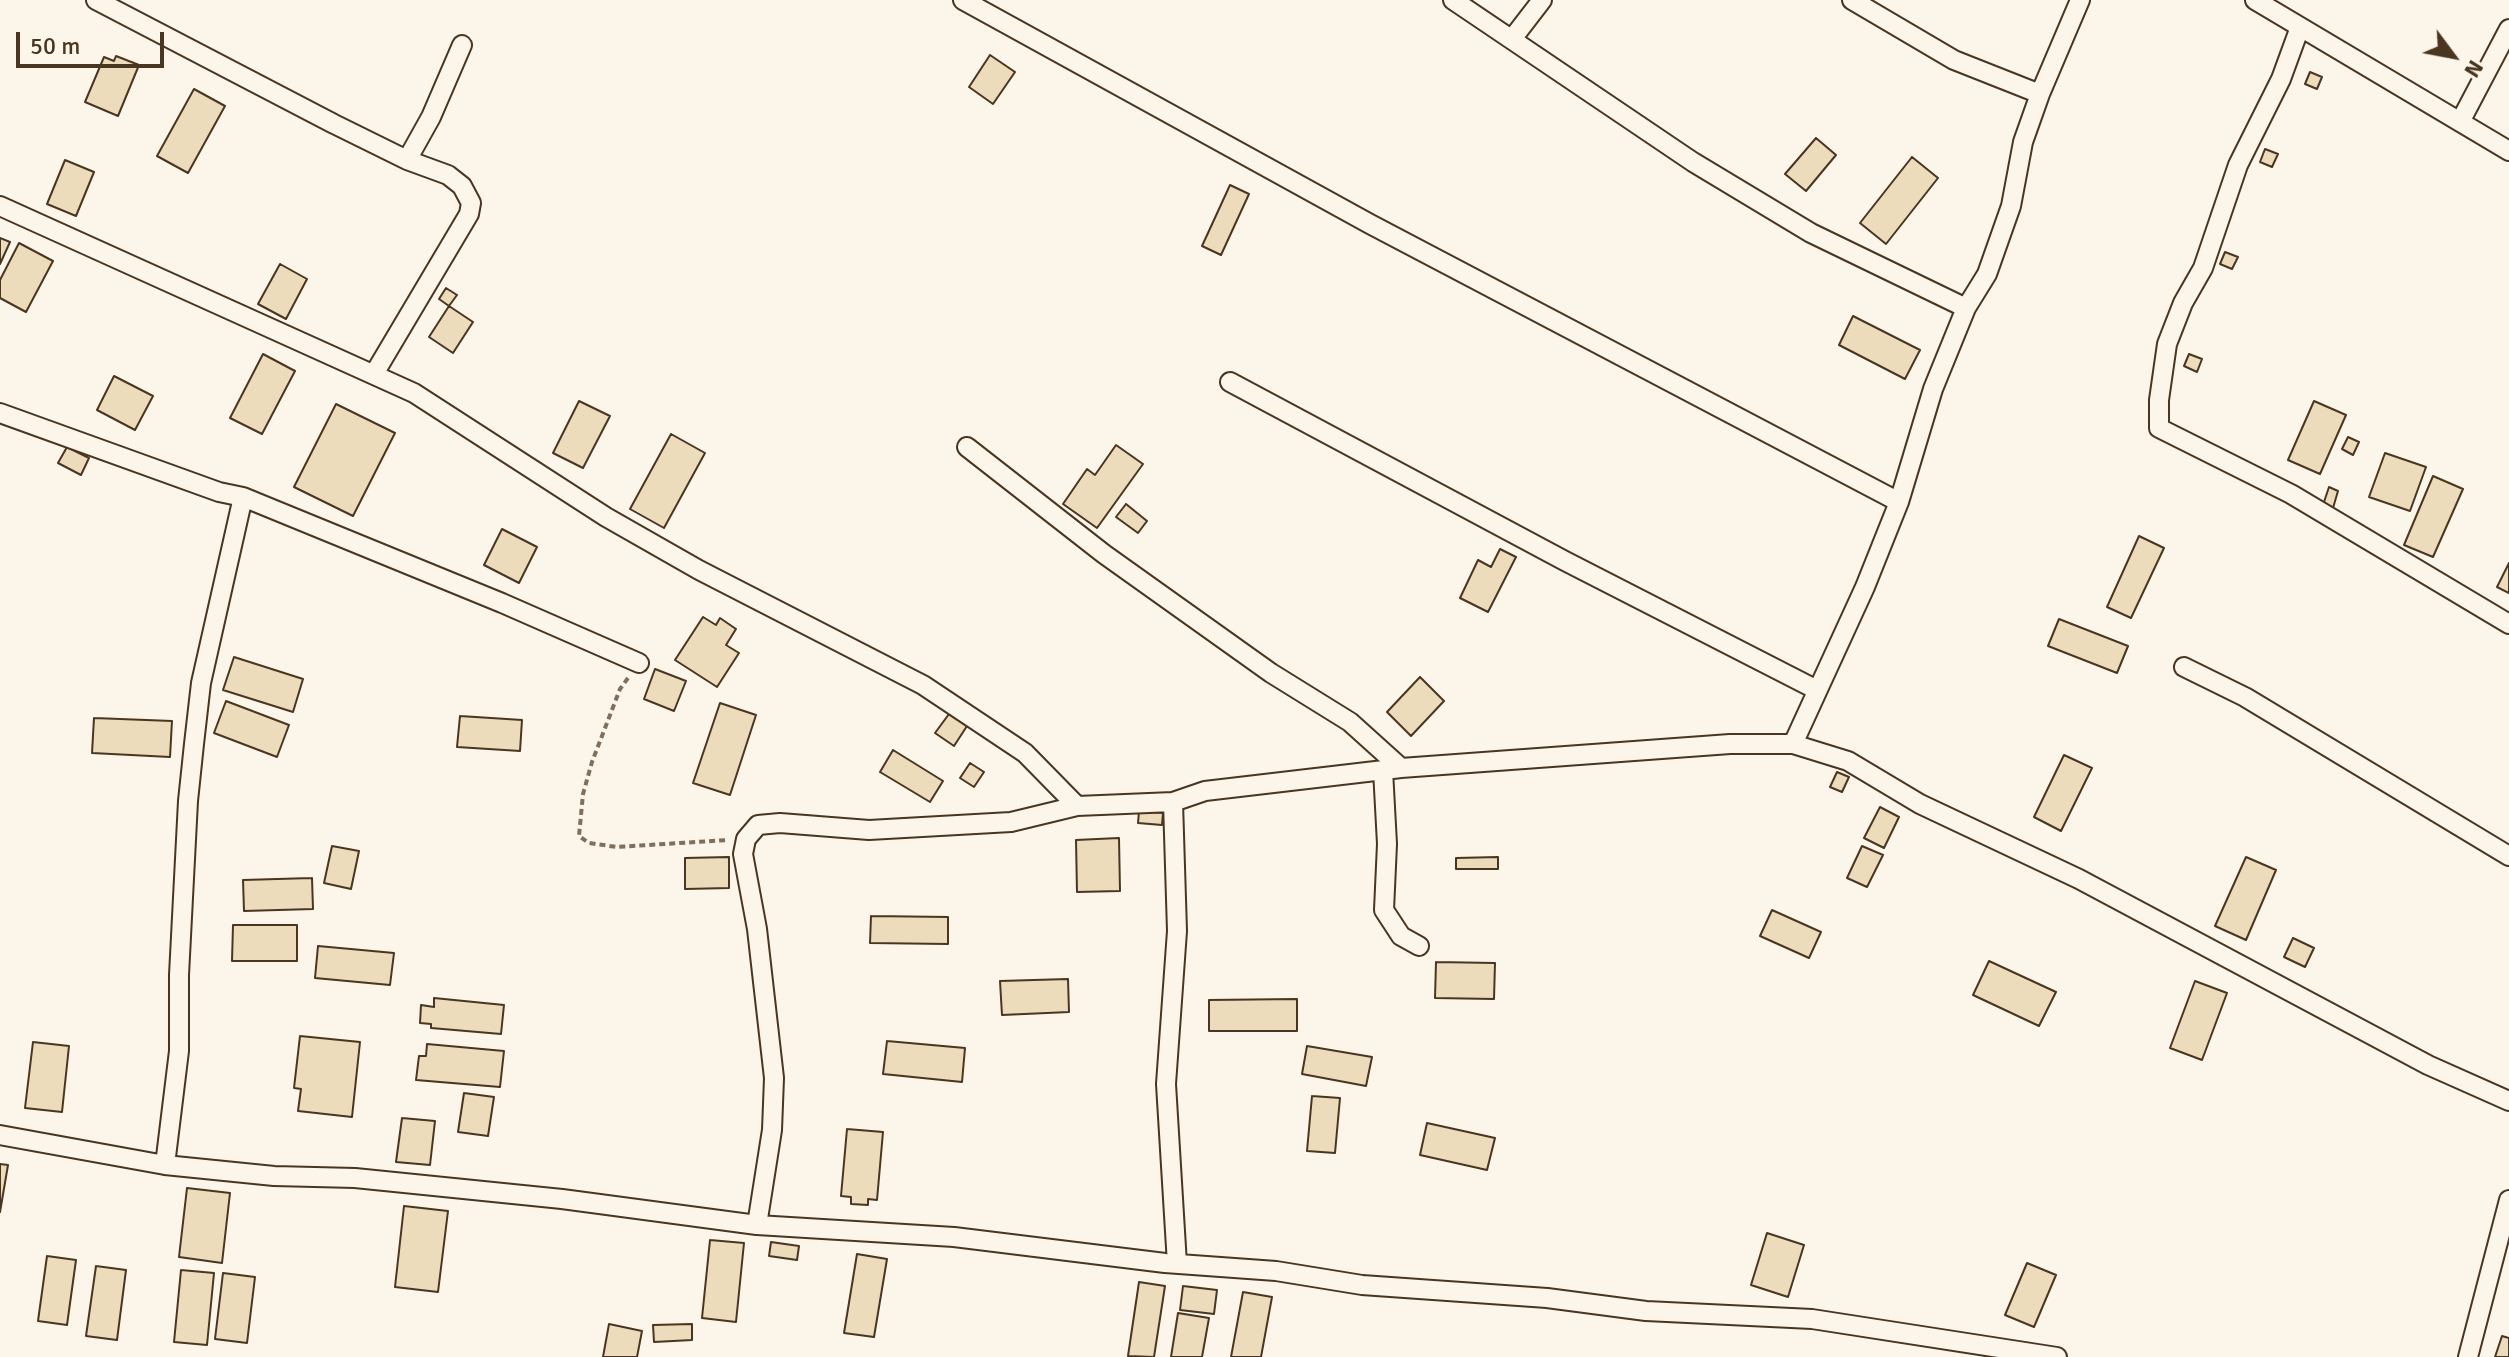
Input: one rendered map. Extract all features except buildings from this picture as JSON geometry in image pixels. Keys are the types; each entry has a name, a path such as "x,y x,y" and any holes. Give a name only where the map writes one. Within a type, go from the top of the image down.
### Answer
{"street":[{"path":"96,0 407,160 448,175 462,186 471,203 469,214 374,374"},
{"path":"963,0 1370,224 1899,502"},
{"path":"1453,0 1693,162 1811,233 1966,308"},
{"path":"1512,39 1542,0"},
{"path":"1852,0 1954,60 2040,94"},
{"path":"1793,744 1865,587 1899,502 1933,389 1966,308 1987,274 2011,206 2023,142 2080,0"},
{"path":"2255,0 2280,6 2300,27 2509,151"},
{"path":"2300,27 2281,79 2238,165 2203,268 2183,303 2167,344 2159,400 2159,428 2291,494 2509,624"},
{"path":"2460,122 2509,29"},
{"path":"407,160 431,117 462,45"},
{"path":"0,206 414,393 606,517 699,570 923,685 1025,753 1077,806"},
{"path":"1230,382 1565,561 1817,690"},
{"path":"0,413 219,492 243,497 639,663"},
{"path":"967,447 1130,572 1271,673 1350,722 1392,769 1384,910 1401,936 1419,946"},
{"path":"165,1165 179,1051 179,975 188,801 201,683 243,497"},
{"path":"2184,667 2245,697 2509,856"},
{"path":"757,1225 772,1130 774,1078 757,929 743,854 746,839 758,825 780,823 869,830 1011,822 1077,806 1173,802 1205,791 1392,769 1730,744 1793,744 1848,761 1920,804 2079,879 2428,1065 2509,1101"},
{"path":"1173,802 1177,931 1166,1084 1177,1264"},
{"path":"0,1135 165,1165 274,1176 355,1178 562,1199 757,1225 954,1237 1177,1264 1276,1271 1362,1285 1547,1298 1646,1311 1812,1319 2057,1357"},
{"path":"2468,1357 2509,1200"}],"path":[{"path":"639,663 620,689 592,762 583,794 579,836 589,843 617,847 746,839"}]}
